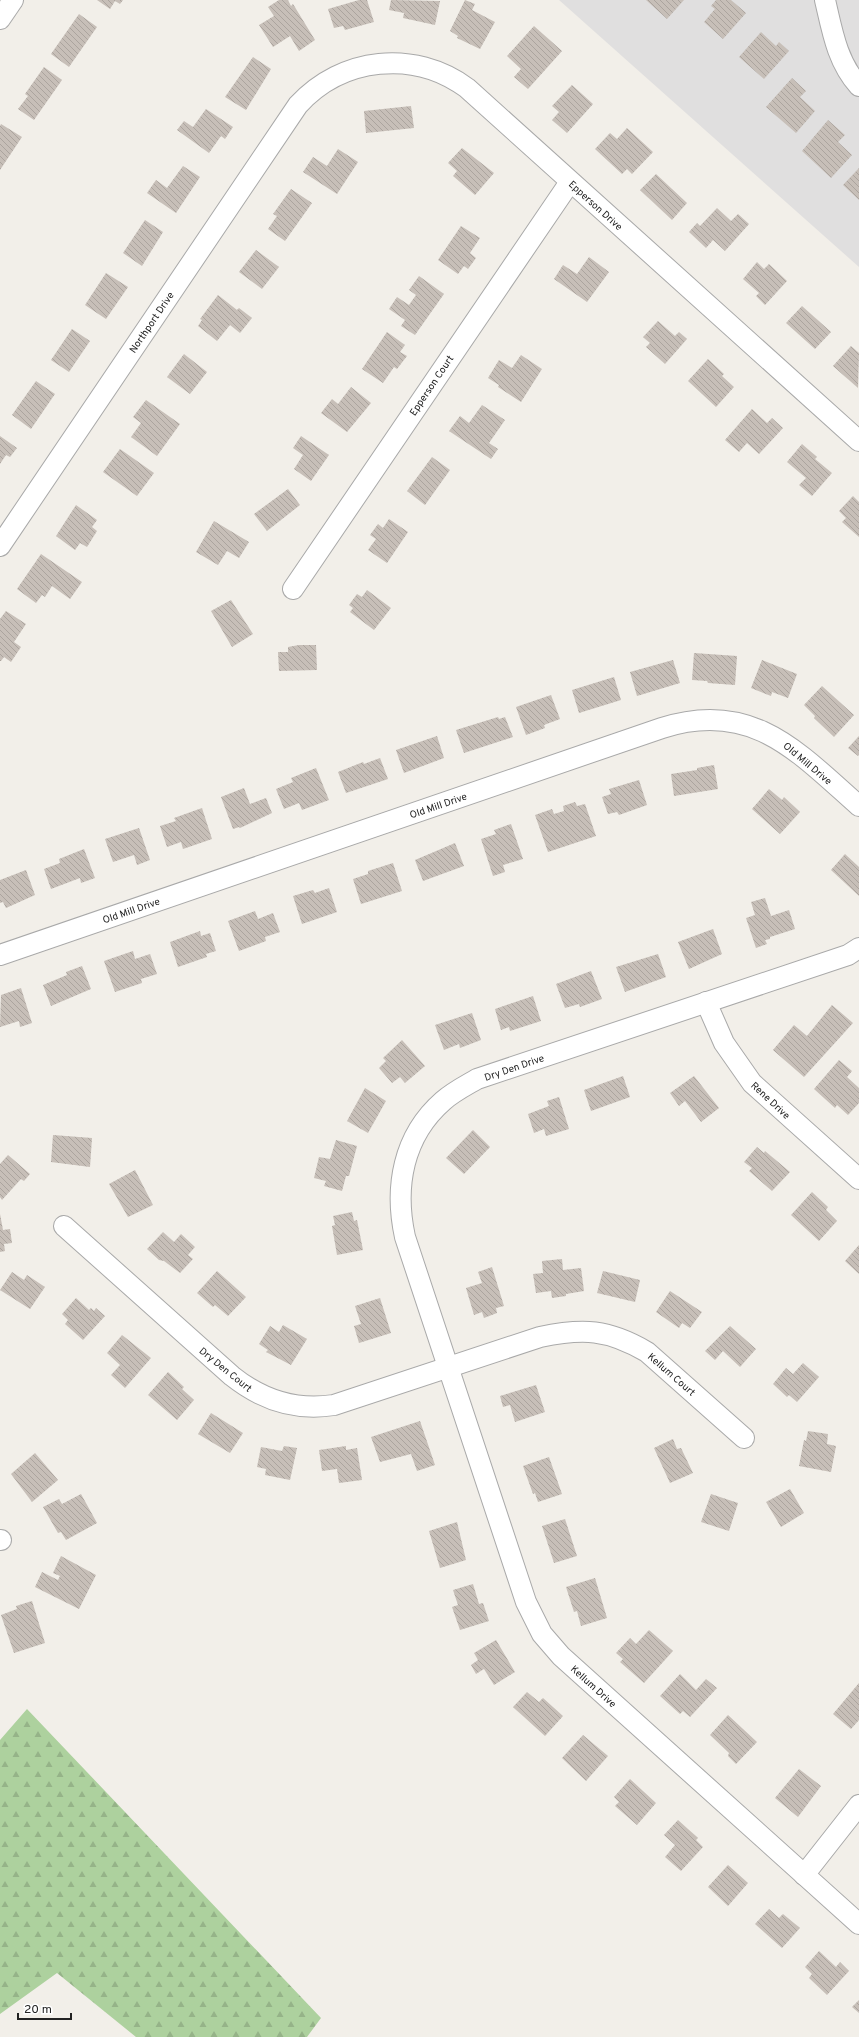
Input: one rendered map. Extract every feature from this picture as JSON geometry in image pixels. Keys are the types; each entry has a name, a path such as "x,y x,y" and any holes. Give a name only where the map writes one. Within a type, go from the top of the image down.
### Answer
{"street":[{"path":"0,19 13,0"},
{"path":"825,0 837,48 849,72 859,86"},
{"name":"Epperson Drive","path":"304,99 320,85 342,73 366,65 390,62 415,64 454,79 467,88 859,441"},
{"name":"Northport Drive","path":"0,546 286,123 304,99"},
{"name":"Epperson Court","path":"293,589 570,182"},
{"name":"Old Mill Drive","path":"0,955 647,733 686,721 728,721 768,733 796,750 859,806"},
{"name":"Dry Den Drive","path":"449,1367 405,1237 400,1212 401,1180 407,1156 417,1133 442,1102 456,1091 477,1079 848,955 859,948"},
{"name":"Rene Drive","path":"706,1002 724,1043 752,1083 859,1179"},
{"name":"Dry Den Court","path":"64,1226 232,1376 253,1391 268,1398 300,1406 334,1405 449,1367"},
{"name":"Kellum Court","path":"449,1367 556,1333 582,1331 608,1334 632,1343 653,1357 744,1438"},
{"name":"Kellum Drive","path":"449,1367 526,1602 542,1634 561,1656 859,1924"},
{"path":"804,1874 859,1805"}],"shaded area":[{"path":"559,0 859,0 859,267"}],"green space":[{"path":"27,1709 321,2018 307,2037 136,2037 57,1973 0,2014 0,1740"}],"building":[{"path":"97,0 123,0 120,4 115,1 110,9"},
{"path":"279,0 288,0 291,6 293,4 315,40 299,51 290,36 273,47 259,25 274,16 268,7"},
{"path":"359,0 367,0 374,22 345,30 343,26 334,28 328,9"},
{"path":"391,0 440,1 435,25 403,18 404,13 389,10"},
{"path":"465,0 475,4 472,10 495,22 480,49 457,38 458,36 450,31"},
{"path":"646,0 684,0 667,19"},
{"path":"716,0 731,0 746,13 723,39 704,22 715,9 711,6"},
{"path":"79,14 97,27 69,67 51,54"},
{"path":"534,26 562,51 528,89 514,77 521,69 507,56"},
{"path":"761,32 776,46 779,42 789,51 764,79 739,57"},
{"path":"253,57 271,69 246,110 225,97"},
{"path":"44,67 62,80 34,120 18,109 28,96 25,94"},
{"path":"792,78 806,91 800,97 815,111 796,133 766,107"},
{"path":"572,85 593,104 567,133 552,120 559,112 552,106"},
{"path":"411,106 414,128 366,133 364,111"},
{"path":"206,109 233,127 225,139 221,136 209,153 177,130 184,121 193,127"},
{"path":"828,120 845,135 838,142 852,155 831,178 802,151"},
{"path":"1,124 22,137 0,170 0,126"},
{"path":"627,128 653,152 632,174 627,169 622,174 595,149 610,133 617,139"},
{"path":"462,148 494,173 475,195 453,176 457,171 448,163"},
{"path":"338,149 358,162 337,194 303,172 313,157 327,166"},
{"path":"183,166 200,177 176,213 147,193 156,180 167,188"},
{"path":"859,168 859,200 843,185"},
{"path":"656,174 687,203 672,220 640,190"},
{"path":"291,189 312,203 285,241 268,229 277,216 273,214"},
{"path":"717,208 731,221 738,214 749,224 725,251 713,240 706,248 689,232 697,223 700,226"},
{"path":"145,220 163,232 142,266 123,253"},
{"path":"461,226 480,238 470,253 476,258 468,269 464,266 458,274 438,260"},
{"path":"256,250 279,267 262,289 239,272"},
{"path":"589,257 609,272 587,302 554,279 563,265 577,274"},
{"path":"757,262 764,269 769,264 787,281 765,305 756,296 759,293 743,279"},
{"path":"106,273 128,287 106,319 85,305"},
{"path":"419,276 444,294 415,335 401,326 405,320 389,309 397,297 409,305 416,295 409,290"},
{"path":"218,295 237,310 239,308 252,318 240,333 230,325 217,341 198,326 202,320 200,319"},
{"path":"802,306 831,332 815,349 786,323"},
{"path":"658,321 675,336 679,332 687,339 665,364 646,347 650,343 643,337"},
{"path":"72,329 90,341 69,372 51,360"},
{"path":"387,332 405,345 400,352 407,356 397,369 394,367 383,383 362,369"},
{"path":"851,346 859,353 858,388 833,366"},
{"path":"184,354 207,372 190,394 167,377"},
{"path":"521,355 542,369 521,402 498,387 499,385 488,378 499,360 512,368"},
{"path":"708,359 724,374 722,376 734,387 716,407 688,381"},
{"path":"36,381 55,394 31,429 12,415"},
{"path":"351,387 371,403 347,432 321,413 332,399 338,404"},
{"path":"146,400 180,424 157,456 131,437 141,423 133,417"},
{"path":"482,405 505,420 489,443 498,449 491,459 449,431 460,416 469,423"},
{"path":"752,409 767,423 772,418 783,428 759,454 747,443 739,452 725,440"},
{"path":"0,436 17,448 10,457 6,455 0,464"},
{"path":"301,436 329,455 311,481 294,469 303,455 293,448"},
{"path":"802,444 817,457 815,459 832,473 812,496 799,485 806,478 787,462"},
{"path":"120,449 154,473 137,496 103,472"},
{"path":"432,457 450,470 425,505 407,491"},
{"path":"288,489 300,505 267,531 254,514"},
{"path":"853,496 859,502 859,537 842,522 846,518 839,511"},
{"path":"76,505 97,520 92,527 97,531 87,547 80,543 75,550 56,536"},
{"path":"389,519 408,532 387,563 368,550 376,539 370,535 378,524 383,528"},
{"path":"214,521 249,542 239,558 227,551 218,565 196,552"},
{"path":"41,554 82,582 70,599 52,586 45,597 42,595 36,603 17,589"},
{"path":"367,590 391,608 374,630 350,612 353,608 349,605 357,594 362,597"},
{"path":"231,600 253,634 232,647 211,611"},
{"path":"6,611 26,624 14,642 21,647 11,662 4,657 0,661 0,619"},
{"path":"299,645 316,645 317,670 279,671 278,652 288,652 288,647"},
{"path":"694,653 737,656 735,685 692,680"},
{"path":"673,660 680,683 637,696 630,672"},
{"path":"762,660 797,674 788,698 772,692 771,696 751,688"},
{"path":"614,677 621,700 579,713 572,690"},
{"path":"822,686 854,715 834,737 814,718 815,716 804,705"},
{"path":"551,695 560,719 544,725 545,728 526,735 516,707"},
{"path":"498,717 499,719 505,717 513,737 464,753 456,730"},
{"path":"437,736 444,758 404,773 396,750"},
{"path":"859,736 859,755 858,756 848,748"},
{"path":"380,758 388,779 346,793 338,772 363,762 364,764"},
{"path":"714,765 718,789 674,796 671,774 697,770 697,768"},
{"path":"316,768 329,800 302,810 299,803 284,809 276,789 293,782 291,778"},
{"path":"639,780 647,805 619,815 617,812 608,814 602,797 611,794 609,789"},
{"path":"244,788 250,804 266,798 272,813 240,828 233,829 221,797"},
{"path":"769,789 782,800 784,797 800,812 780,834 752,809"},
{"path":"575,802 577,806 585,804 596,836 548,852 535,815 552,809 554,814 564,811 563,806"},
{"path":"202,808 212,839 183,849 181,842 167,847 160,826 176,821 174,818"},
{"path":"511,824 523,859 503,865 505,872 493,876 481,839 496,834 494,830"},
{"path":"139,828 150,860 137,865 134,855 113,862 105,839"},
{"path":"455,843 464,866 423,881 415,860"},
{"path":"84,849 95,878 81,883 80,878 51,889 44,869 60,863 59,859"},
{"path":"845,854 859,867 859,896 831,870"},
{"path":"393,863 402,891 361,904 353,879 368,874 368,871"},
{"path":"26,870 35,895 6,908 3,902 0,903 0,880"},
{"path":"329,888 337,912 302,924 293,896 313,890 315,893"},
{"path":"765,898 771,916 789,910 795,929 770,937 770,939 765,940 767,944 756,948 746,918 755,915 751,902"},
{"path":"255,911 258,919 273,913 280,932 265,937 266,941 239,951 228,921"},
{"path":"713,929 722,954 689,969 678,942"},
{"path":"200,931 201,936 210,933 216,951 206,954 207,957 178,967 170,942"},
{"path":"133,951 135,959 150,954 157,974 141,979 142,983 115,992 104,961"},
{"path":"658,954 666,977 625,992 616,967"},
{"path":"82,966 91,989 51,1006 43,985 67,975 66,972"},
{"path":"591,971 602,999 580,1007 579,1004 565,1008 556,984"},
{"path":"21,988 32,1023 20,1027 19,1021 0,1027 1,995"},
{"path":"533,996 541,1021 510,1031 509,1027 501,1030 495,1009"},
{"path":"832,1005 853,1023 804,1077 773,1050 794,1025 807,1036"},
{"path":"472,1013 481,1040 460,1048 459,1044 444,1050 435,1025"},
{"path":"402,1040 425,1066 405,1083 400,1077 392,1083 379,1068 386,1061 383,1058"},
{"path":"839,1060 852,1071 847,1077 859,1088 859,1103 848,1115 837,1105 835,1108 814,1089"},
{"path":"623,1076 630,1097 591,1111 584,1090"},
{"path":"694,1076 719,1108 701,1122 685,1101 679,1106 670,1093"},
{"path":"365,1088 386,1101 368,1133 347,1121"},
{"path":"559,1097 569,1129 546,1136 544,1129 534,1133 528,1114 549,1106 547,1101"},
{"path":"473,1130 490,1147 464,1174 446,1158"},
{"path":"53,1135 92,1138 90,1167 51,1162"},
{"path":"336,1140 357,1146 349,1176 346,1176 342,1191 324,1186 326,1181 314,1178 319,1157 330,1159"},
{"path":"757,1147 764,1153 765,1151 790,1172 772,1191 749,1171 752,1168 744,1162"},
{"path":"8,1155 30,1174 24,1181 21,1179 2,1200 0,1197 0,1164"},
{"path":"135,1170 153,1205 128,1217 109,1184"},
{"path":"812,1192 828,1207 826,1210 837,1221 819,1241 791,1215"},
{"path":"352,1212 354,1221 357,1220 363,1250 337,1255 332,1226 335,1225 333,1216"},
{"path":"0,1214 3,1230 10,1229 12,1243 4,1244 5,1251 0,1252"},
{"path":"163,1232 174,1242 181,1234 195,1247 188,1255 193,1259 180,1273 164,1261 159,1260 147,1249"},
{"path":"859,1245 859,1274 845,1261"},
{"path":"562,1259 563,1270 581,1268 584,1291 552,1298 551,1291 536,1293 533,1274 543,1273 542,1261"},
{"path":"492,1267 504,1306 496,1308 497,1313 484,1318 482,1312 474,1315 466,1288 482,1283 478,1272"},
{"path":"217,1271 246,1297 228,1316 215,1305 213,1307 197,1293"},
{"path":"603,1271 640,1280 635,1302 597,1293"},
{"path":"12,1272 24,1280 27,1275 45,1287 30,1309 0,1290"},
{"path":"670,1291 702,1312 690,1328 682,1323 679,1328 656,1312"},
{"path":"76,1298 89,1310 91,1308 94,1311 96,1308 105,1316 83,1340 65,1324 68,1320 62,1314"},
{"path":"380,1298 391,1333 359,1343 354,1326 361,1324 355,1306"},
{"path":"283,1325 307,1339 291,1365 266,1352 268,1350 259,1344 270,1326 279,1332"},
{"path":"730,1326 756,1349 740,1367 723,1351 715,1360 705,1351"},
{"path":"122,1335 151,1358 125,1388 111,1375 120,1365 107,1353"},
{"path":"803,1363 819,1377 797,1402 789,1395 787,1397 773,1384 786,1368 793,1374"},
{"path":"168,1372 184,1387 182,1389 194,1400 177,1420 148,1395"},
{"path":"536,1385 545,1412 515,1422 510,1405 503,1407 500,1396"},
{"path":"211,1413 243,1433 230,1453 198,1434"},
{"path":"420,1421 435,1465 417,1471 411,1454 380,1462 371,1437"},
{"path":"808,1431 828,1434 827,1444 836,1446 831,1472 799,1466 804,1440 806,1441"},
{"path":"673,1439 677,1449 681,1448 693,1473 670,1483 654,1448"},
{"path":"284,1446 297,1448 290,1480 265,1475 266,1469 257,1467 261,1447 282,1451"},
{"path":"346,1446 346,1450 357,1448 362,1480 339,1483 337,1469 322,1471 319,1450"},
{"path":"35,1453 58,1480 32,1502 11,1474"},
{"path":"549,1457 562,1494 538,1502 535,1493 533,1494 523,1466"},
{"path":"790,1489 804,1513 781,1527 766,1502"},
{"path":"81,1494 97,1523 66,1540 61,1532 58,1533 43,1507 59,1499 62,1504"},
{"path":"711,1494 738,1503 729,1531 701,1522"},
{"path":"565,1519 577,1556 554,1563 542,1526"},
{"path":"457,1522 466,1560 440,1568 429,1531"},
{"path":"61,1556 96,1575 79,1609 35,1587 42,1572 58,1580 60,1576 53,1573"},
{"path":"595,1578 607,1618 581,1626 577,1611 574,1612 566,1587"},
{"path":"473,1584 479,1604 483,1603 489,1621 460,1630 452,1607 458,1605 453,1590"},
{"path":"32,1601 45,1643 14,1653 1,1615 17,1609 16,1606"},
{"path":"649,1630 673,1651 644,1683 620,1662 623,1659 616,1653 630,1638 636,1644"},
{"path":"496,1640 515,1672 494,1685 484,1669 476,1674 471,1665 478,1660 474,1653"},
{"path":"680,1674 696,1690 706,1679 717,1688 690,1717 683,1711 680,1714 660,1696"},
{"path":"859,1683 859,1720 851,1729 833,1714"},
{"path":"527,1692 539,1702 543,1698 563,1716 545,1736 513,1707"},
{"path":"728,1715 757,1742 736,1764 728,1756 729,1753 710,1735"},
{"path":"583,1735 608,1756 586,1781 562,1758"},
{"path":"799,1769 821,1786 798,1817 775,1798"},
{"path":"630,1779 656,1803 637,1825 615,1806 619,1802 614,1797"},
{"path":"678,1820 698,1838 696,1840 703,1847 681,1871 665,1857 675,1845 664,1835"},
{"path":"728,1865 748,1883 728,1906 708,1887"},
{"path":"769,1909 779,1918 783,1914 800,1928 782,1948 755,1924"},
{"path":"819,1951 836,1967 840,1962 849,1971 827,1995 809,1978 812,1974 805,1967"},
{"path":"859,2000 859,2013 852,2007"}]}
